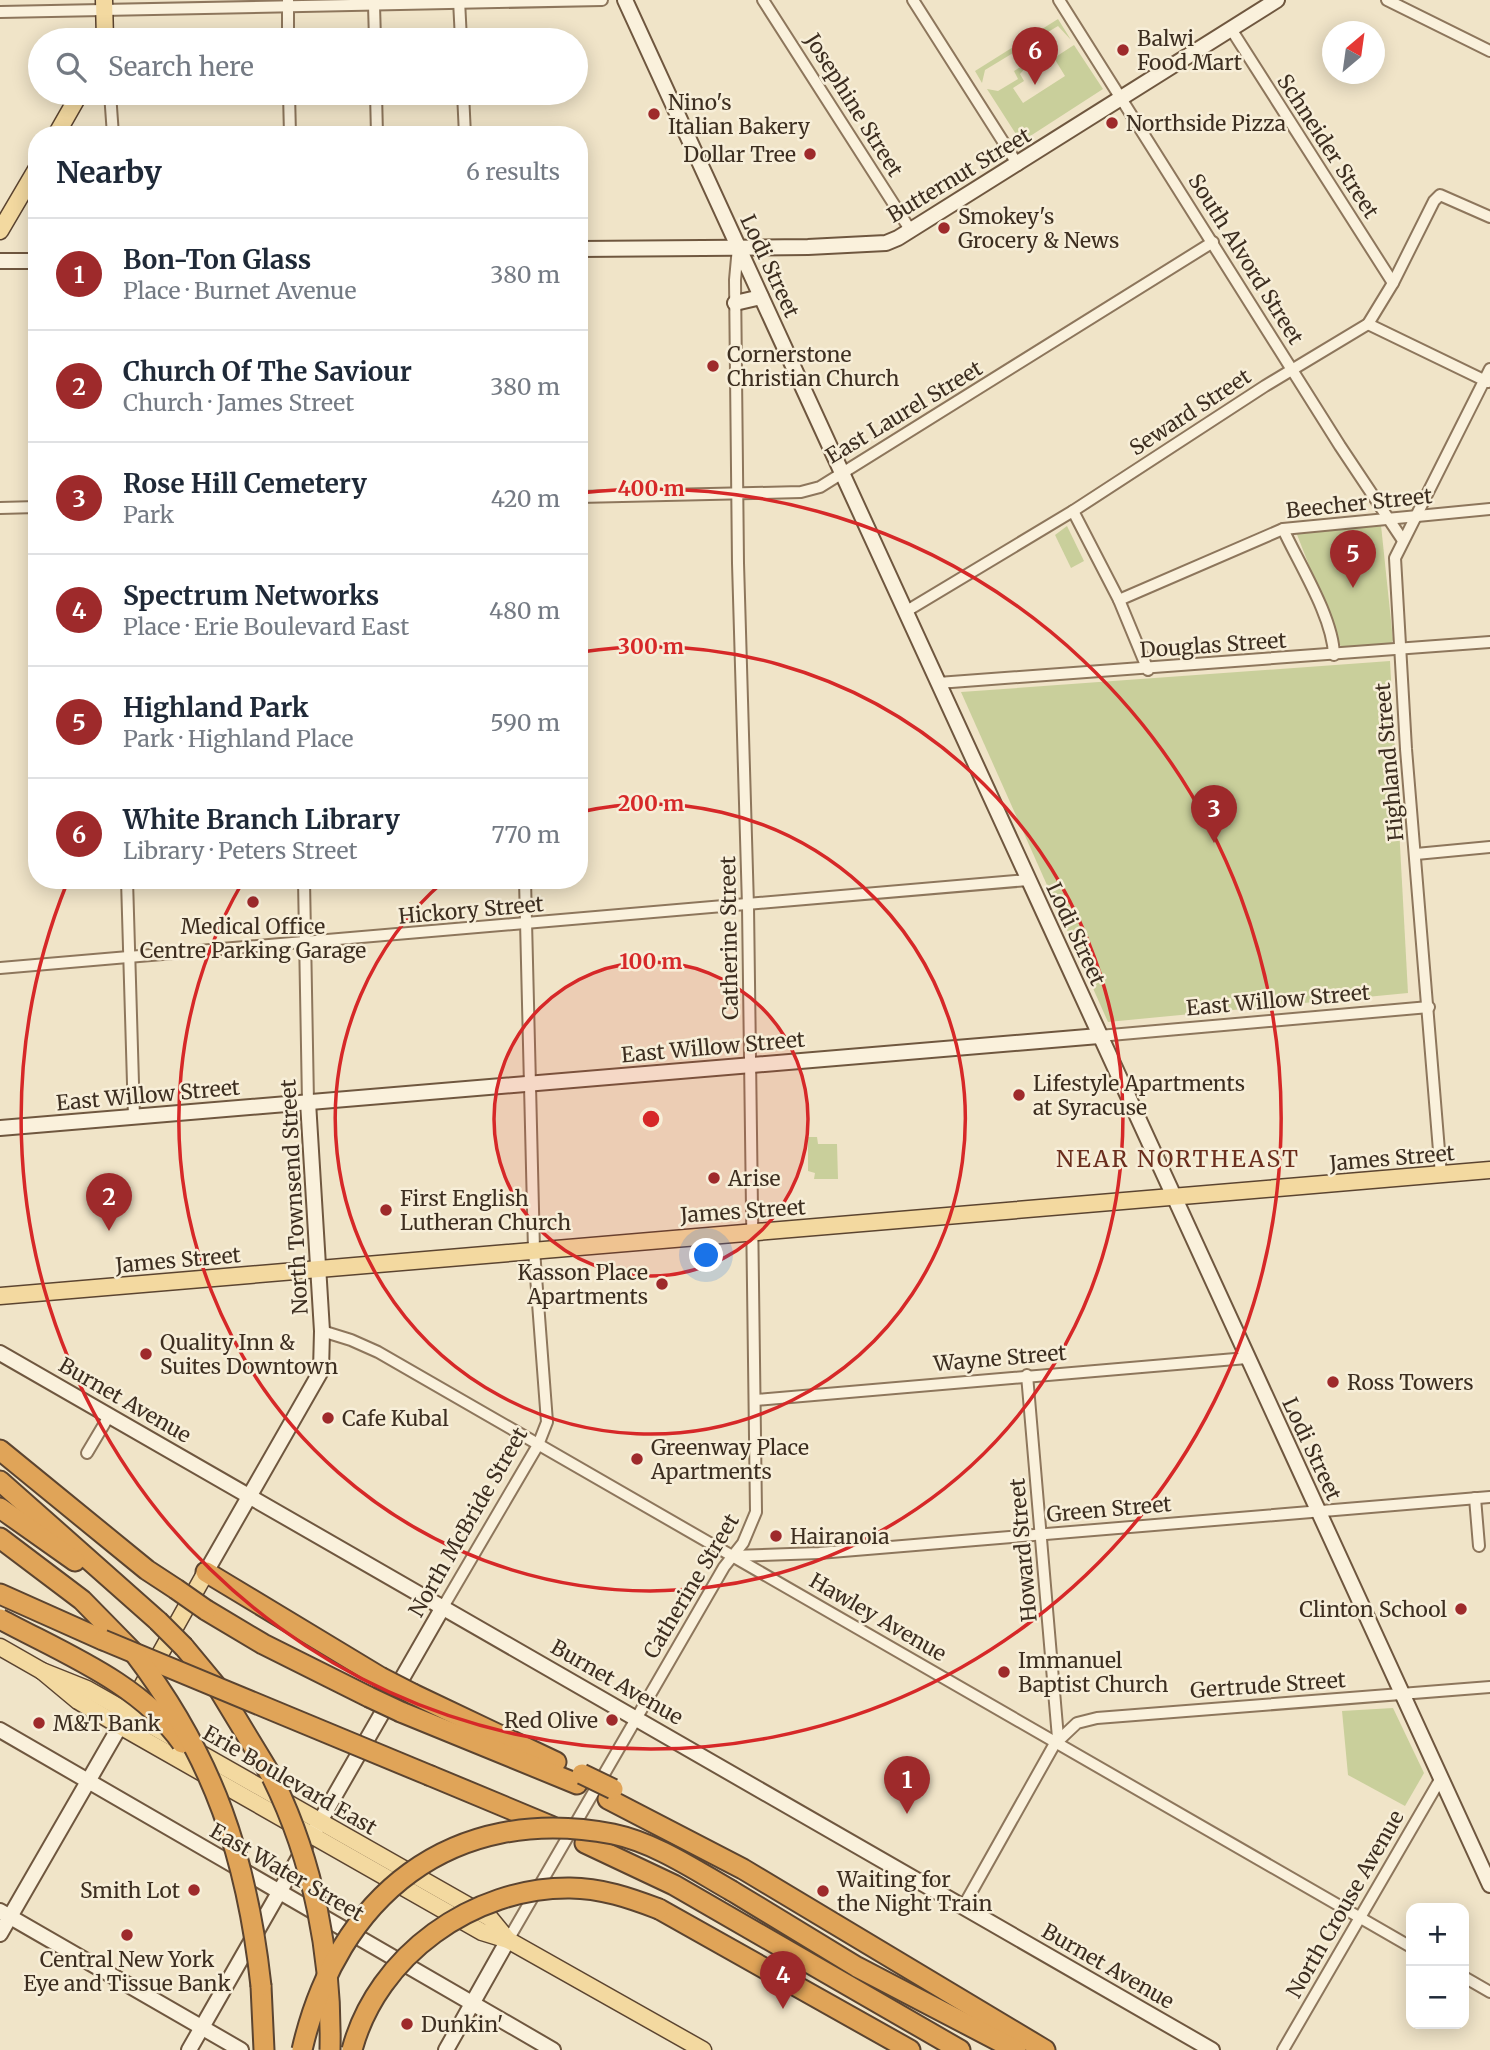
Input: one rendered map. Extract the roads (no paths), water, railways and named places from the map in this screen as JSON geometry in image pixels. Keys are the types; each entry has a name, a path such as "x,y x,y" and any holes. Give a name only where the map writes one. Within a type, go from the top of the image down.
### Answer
{"highway":[{"path":"0,1440 43,1487"},
{"path":"0,1450 147,1570 263,1644 401,1712 580,1779"},
{"path":"0,1481 184,1647 218,1688 272,1777 298,1838 315,1898 330,1996 330,2050"},
{"path":"0,1508 158,1621"},
{"path":"0,1538 82,1600 135,1654 189,1734 219,1799 242,1867 253,1919 264,2050"},
{"path":"206,1572 380,1677 611,1794 743,1869 1045,2050"},
{"path":"0,1592 36,1611 551,1826 674,1885 960,2050"},
{"path":"0,1619 105,1676 152,1709 173,1729 219,1799"},
{"path":"302,2050 320,1989 359,1922 414,1870 473,1839 524,1828 547,1827 613,1834 667,1855 857,1967 1016,2050"},
{"path":"352,2050 376,1996 403,1959 439,1930 476,1909 516,1894 571,1888 617,1895 659,1909 910,2050"}],"main road":[{"path":"104,6 104,28"},
{"path":"61,126 73,105"},
{"path":"0,231 28,183"},
{"name":"James Street","path":"0,1296 1490,1170"},
{"name":"North Townsend Street","path":"124,1719 206,1572"},
{"name":"Erie Boulevard East","path":"0,1647 42,1671 78,1701 124,1719 316,1827 490,1918 508,1940 703,2050"}],"street":[{"path":"0,12 104,6 374,5 459,1 602,0"},
{"name":"Lodi Street","path":"625,0 1490,1885"},
{"name":"Josephine Street","path":"763,0 911,231"},
{"path":"913,0 1018,165"},
{"name":"South Alvord Street","path":"1059,0 1402,539"},
{"name":"Butternut Street","path":"588,249 886,243 911,231 1018,165 1277,0"},
{"path":"1387,0 1490,51"},
{"path":"459,1 460,28"},
{"path":"288,4 288,28"},
{"path":"374,5 375,28"},
{"name":"Schneider Street","path":"1231,29 1393,283"},
{"path":"111,105 112,126"},
{"path":"289,105 290,126"},
{"path":"376,105 377,126"},
{"path":"464,105 465,126"},
{"name":"Seward Street","path":"905,612 1073,511 1368,324 1393,283 1434,201 1444,195 1490,216"},
{"name":"East Laurel Street","path":"588,497 737,495 801,492 820,487 1213,242"},
{"name":"Catherine Street","path":"508,1940 636,1717 732,1556 743,1543 756,1512 751,1065 737,495 735,303 738,247"},
{"path":"0,261 28,261"},
{"path":"735,303 761,297"},
{"path":"1368,324 1487,382"},
{"name":"Highland Street","path":"1441,1175 1394,568 1402,539 1487,382 1490,369"},
{"path":"0,508 28,508"},
{"name":"Beecher Street","path":"1119,600 1283,529 1490,509"},
{"path":"1073,511 1119,600 1148,670"},
{"path":"1283,529 1325,618 1334,644 1334,655"},
{"name":"Douglas Street","path":"938,683 1148,670 1490,642"},
{"path":"1416,854 1490,847"},
{"name":"Hickory Street","path":"0,968 1028,880"},
{"path":"127,889 134,1117"},
{"name":"North Townsend Street","path":"206,1572 321,1371 322,1331 309,1102 304,889"},
{"name":"North McBride Street","path":"190,2050 538,1445 547,1422 534,1250 525,889"},
{"name":"East Willow Street","path":"0,1128 1429,1007"},
{"name":"Hawley Avenue","path":"322,1331 378,1352 1058,1741 1406,1944"},
{"name":"Burnet Avenue","path":"0,1353 1212,2050"},
{"name":"Wayne Street","path":"756,1400 1247,1358"},
{"name":"Howard Street","path":"1027,1375 1058,1741"},
{"path":"87,1453 109,1416"},
{"name":"Green Street","path":"732,1556 819,1553 1490,1497"},
{"path":"1475,1498 1479,1546"},
{"name":"Gertrude Street","path":"1058,1741 1077,1723 1097,1718 1490,1687"},
{"path":"0,1934 5,1914 124,1719"},
{"name":"East Water Street","path":"0,1730 553,2050"},
{"path":"963,1907 1058,1741"},
{"name":"North Crouse Avenue","path":"1283,2050 1441,1778"},
{"path":"5,1914 241,2050"},
{"path":"446,2050 508,1940"},
{"path":"1469,1980 1490,1992"}],"place":[{"name":"Balwi Food Mart","path":"1123,50"},
{"name":"White Branch Library","path":"1035,85"},
{"name":"Nino's Italian Bakery","path":"654,114"},
{"name":"Northside Pizza","path":"1112,123"},
{"name":"Dollar Tree","path":"810,154"},
{"name":"Smokey's Grocery & News","path":"944,228"},
{"name":"Cornerstone Christian Church","path":"713,366"},
{"name":"Highland Park","path":"1353,588"},
{"name":"Rose Hill Cemetery","path":"1214,843"},
{"name":"Medical Office Centre Parking Garage","path":"253,902"},
{"name":"Lifestyle Apartments at Syracuse","path":"1019,1095"},
{"name":"Arise","path":"714,1178"},
{"name":"First English Lutheran Church","path":"386,1210"},
{"name":"Church Of The Saviour","path":"109,1231"},
{"name":"Kasson Place Apartments","path":"662,1284"},
{"name":"Quality Inn & Suites Downtown","path":"146,1354"},
{"name":"Ross Towers","path":"1333,1382"},
{"name":"Cafe Kubal","path":"328,1418"},
{"name":"Greenway Place Apartments","path":"637,1459"},
{"name":"Hairanoia","path":"776,1536"},
{"name":"Clinton School","path":"1461,1609"},
{"name":"Immanuel Baptist Church","path":"1004,1672"},
{"name":"Red Olive","path":"612,1720"},
{"name":"M&T Bank","path":"39,1723"},
{"name":"Bon-Ton Glass","path":"907,1814"},
{"name":"Smith Lot","path":"194,1890"},
{"name":"Waiting for the Night Train","path":"823,1891"},
{"name":"Central New York Eye and Tissue Bank","path":"127,1935"},
{"name":"Spectrum Networks","path":"783,2009"},
{"name":"Dunkin'","path":"407,2024"}],"district":[{"name":"NEAR NORTHEAST","path":"1178,1158"}]}
